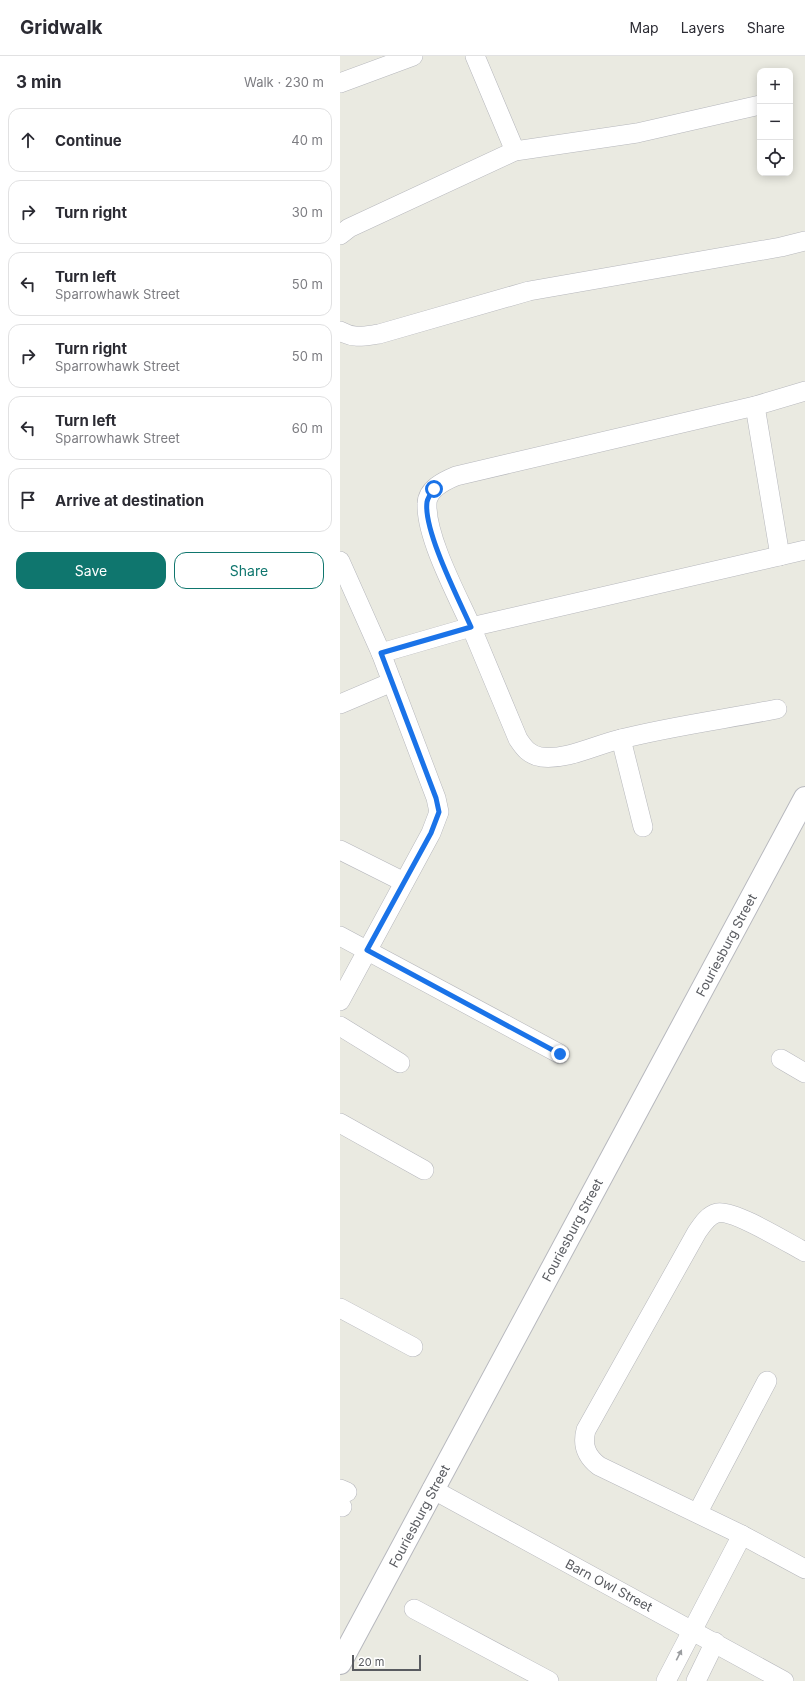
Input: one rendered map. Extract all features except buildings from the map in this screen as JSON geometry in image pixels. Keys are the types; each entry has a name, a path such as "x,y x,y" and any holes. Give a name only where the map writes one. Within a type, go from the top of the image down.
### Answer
{"street":[{"path":"340,83 413,56"},
{"path":"475,56 515,151"},
{"path":"340,235 350,228 515,151 637,133 757,106"},
{"path":"340,331 354,337 379,334 529,291 781,247 805,241"},
{"path":"778,710 621,739 556,757 539,756 526,751 518,738 436,546 427,504 429,496 442,482 475,470 755,406 805,392"},
{"path":"755,406 780,556"},
{"path":"381,653 471,627 805,550"},
{"path":"340,561 346,590 381,653 426,768 439,812 431,833 340,1001"},
{"path":"340,704 392,682"},
{"path":"621,739 643,827"},
{"name":"Fouriesburg Street","path":"340,1663 432,1489 805,798"},
{"path":"340,850 404,882"},
{"path":"340,936 560,1054"},
{"path":"340,1026 400,1063"},
{"path":"781,1059 805,1074"},
{"path":"340,1123 424,1170"},
{"path":"805,1252 750,1222 725,1212 710,1216 697,1232 586,1430 584,1439 587,1454 599,1466 698,1512 805,1569"},
{"path":"340,1308 413,1347"},
{"path":"698,1512 767,1380"},
{"name":"Barn Owl Street","path":"432,1489 784,1681"},
{"path":"666,1681 742,1535"},
{"path":"414,1609 549,1681"},
{"path":"696,1681 715,1642"}],"route":[{"path":"434,489 429,496 427,504 436,546 471,627 381,653 426,768 439,812 431,833 367,950 560,1054"}]}
